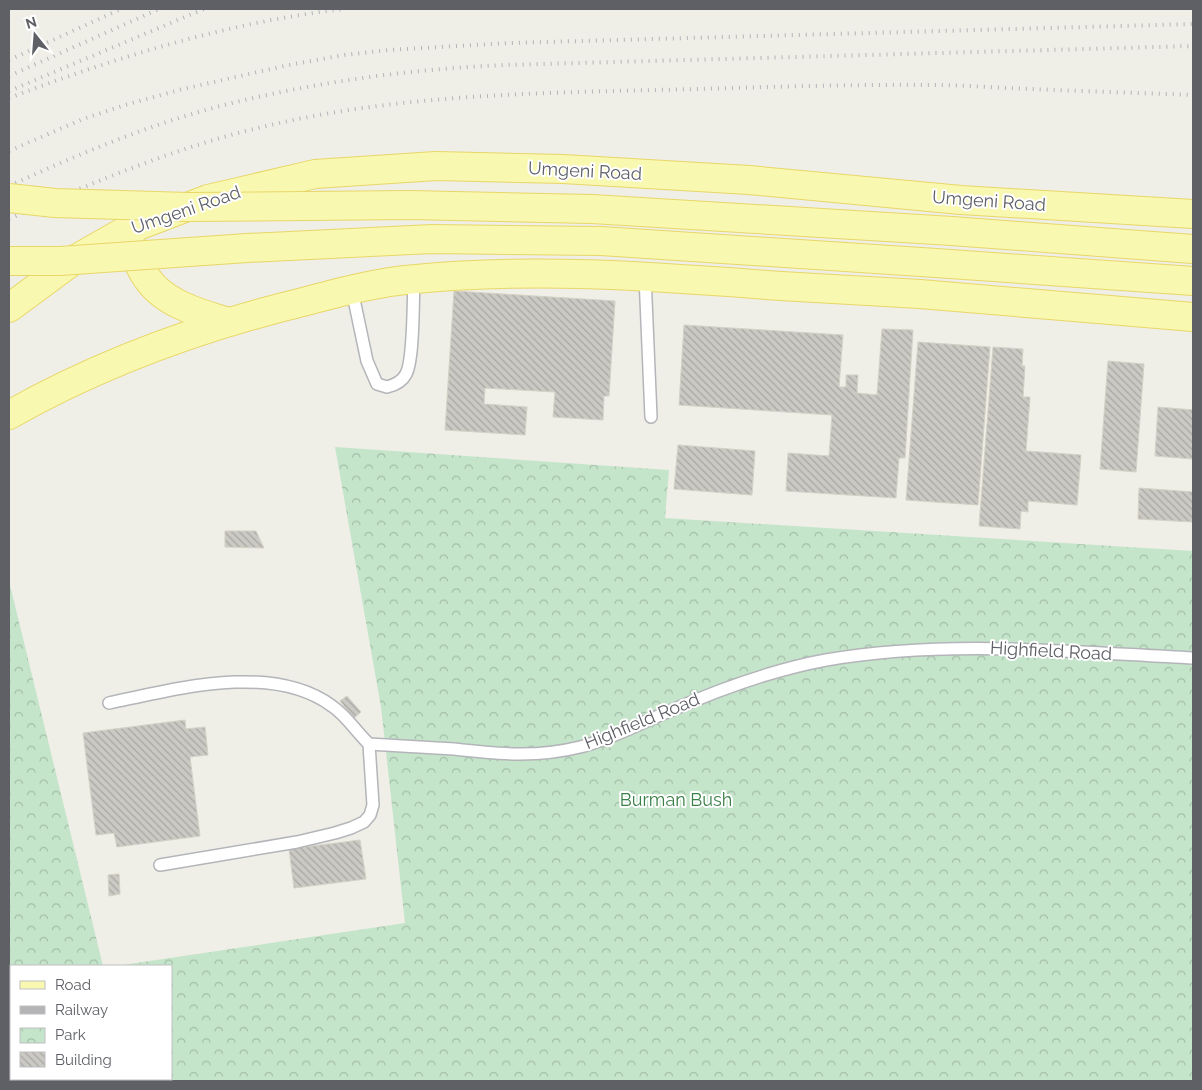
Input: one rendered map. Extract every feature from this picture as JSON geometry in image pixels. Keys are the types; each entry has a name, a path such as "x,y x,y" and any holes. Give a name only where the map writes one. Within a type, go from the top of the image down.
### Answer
{"main road":[{"name":"Umgeni Road","path":"9,308 74,260 125,231 208,199 315,174 436,166 563,169 720,178 961,200 1193,214"},
{"path":"9,198 55,203 188,207 410,205 592,209 1193,249"},
{"path":"125,231 147,279 159,292 190,309 228,322"},
{"path":"9,261 60,261 238,248 432,239 601,241 1193,281"},
{"path":"9,415 44,395 102,368 161,344 228,322 352,289 414,279 507,274 645,276 922,294 1193,317"}],"lane":[{"path":"645,276 651,417"},
{"path":"352,289 367,361 377,384 387,387 402,380 407,372 411,356 414,279"},
{"name":"Highfield Road","path":"370,744 510,755 546,754 581,747 617,735 716,691 769,673 826,660 893,651 988,648 1193,658"},
{"path":"109,703 206,684 254,681 288,687 315,695 333,706 370,744 374,805 370,815 364,822 335,833 297,842 160,865"}],"green space":[{"name":"Burman Bush","path":"335,447 669,470 665,518 1193,551 1193,1081 9,1081 9,581 103,965 10,965 10,1080 172,1080 172,965 123,965 405,923 381,707"}],"building":[{"path":"454,291 615,301 609,396 604,396 603,420 553,417 555,392 485,388 484,404 527,407 525,435 445,430"},
{"path":"684,325 843,335 839,387 846,387 846,375 858,375 857,393 877,395 882,329 913,330 905,458 899,458 896,498 786,491 788,453 829,456 832,415 679,405"},
{"path":"918,342 990,347 978,505 906,500"},
{"path":"993,347 1023,349 1022,366 1025,366 1023,397 1030,397 1026,451 1081,455 1077,505 1028,501 1028,512 1021,511 1020,529 979,526"},
{"path":"1108,361 1144,364 1136,472 1100,469"},
{"path":"1158,407 1193,410 1193,459 1155,456"},
{"path":"678,445 755,451 752,495 674,489"},
{"path":"1139,488 1193,492 1193,522 1138,519"},
{"path":"225,531 256,531 264,548 225,547"},
{"path":"347,696 361,712 354,718 340,701"},
{"path":"185,720 186,729 205,727 208,755 190,757 200,836 117,847 114,833 96,835 83,733"},
{"path":"360,840 366,879 294,888 289,849"},
{"path":"119,874 120,894 109,896 108,875"}],"railway":[{"path":"9,60 121,9"},
{"path":"9,76 159,9"},
{"path":"9,91 204,9"},
{"path":"9,98 132,55 174,43 258,23 344,9"},
{"path":"9,151 83,119 179,90 284,66 344,55 389,50 509,43 1193,24"},
{"path":"9,186 119,139 175,119 266,95 368,77 505,65 1193,46"},
{"path":"9,219 131,168 194,146 258,128 307,117 406,103 455,98 555,93 864,85 957,85 1193,95"}]}
